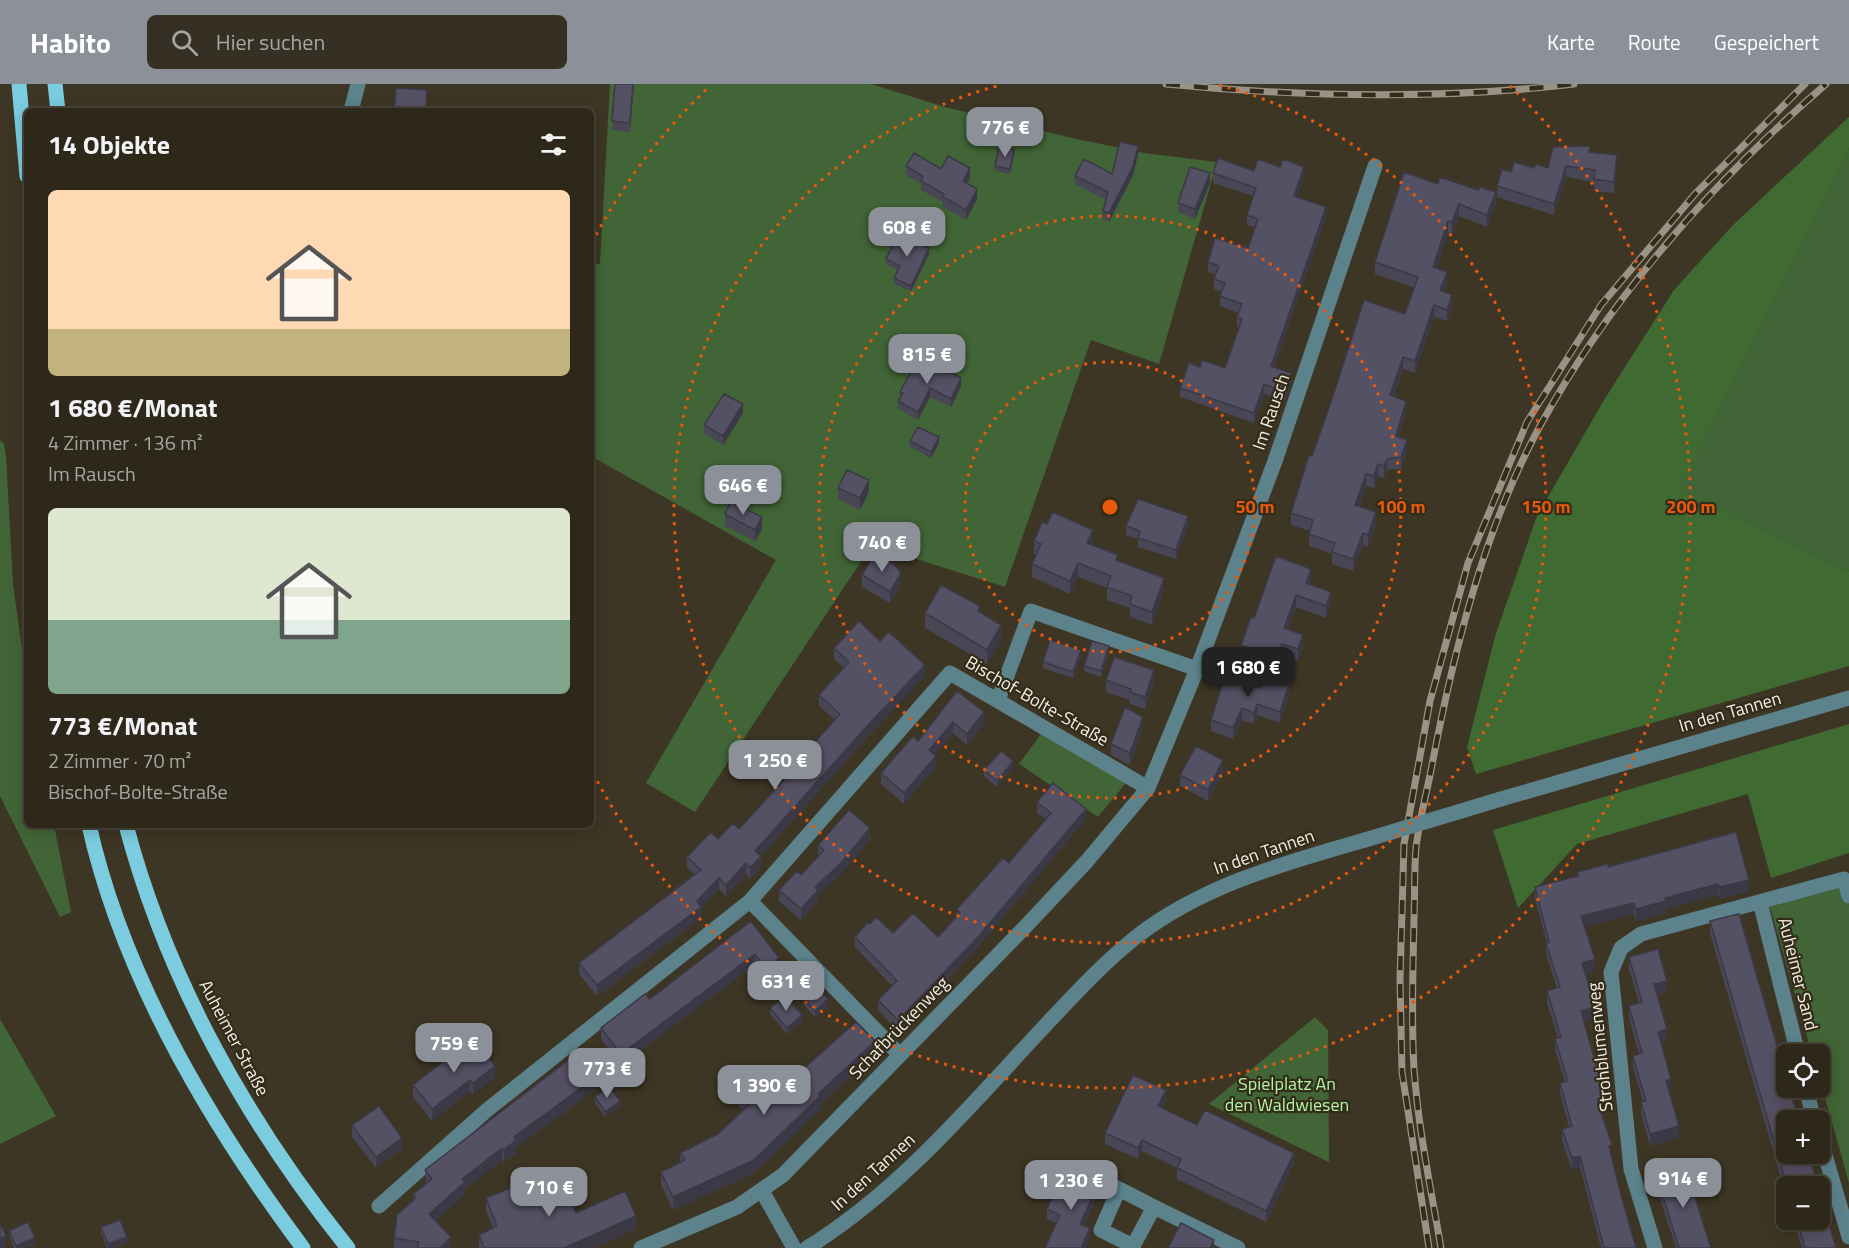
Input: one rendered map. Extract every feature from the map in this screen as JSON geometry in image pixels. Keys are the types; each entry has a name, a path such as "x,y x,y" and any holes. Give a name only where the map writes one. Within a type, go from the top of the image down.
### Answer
{"main road":[{"path":"19,84 24,142"},
{"path":"55,84 58,108"},
{"path":"90,828 114,909 150,998 197,1088 233,1147 303,1248"},
{"name":"Auheimer Straße","path":"127,828 154,914 181,979 211,1041 263,1132 294,1178 348,1248"}],"street":[{"path":"352,108 358,84"},
{"name":"Im Rausch","path":"1148,788 1197,669 1275,461 1375,166"},
{"path":"998,700 1031,611 1197,669"},
{"name":"Bischof-Bolte-Straße","path":"379,1206 487,1110 750,901 950,674 1148,788"},
{"name":"In den Tannen","path":"807,1248 852,1220 903,1175 1076,993 1136,937 1204,894 1246,876 1849,698"},
{"name":"Schafbrückenweg","path":"641,1248 729,1210 762,1191 809,1150 1087,861 1148,788"},
{"name":"Strohblumenweg","path":"1654,1248 1631,1169 1611,972 1621,948 1641,934 1844,879 1849,896"},
{"path":"750,901 900,1055"},
{"name":"Auheimer Sand","path":"1760,902 1796,1044"},
{"path":"1828,1164 1849,1237"},
{"path":"1083,1172 1238,1248"},
{"path":"1119,1190 1101,1230 1116,1243 1133,1246 1154,1207"},
{"path":"762,1191 794,1248"}],"green space":[{"path":"610,84 871,84 945,107 1072,138 1144,153 1217,162 1159,364 1091,340 1005,587 872,545 695,812 646,783 776,560 594,458 594,265 600,264"},
{"path":"1849,117 1849,148 1679,489 1849,571 1849,666 1476,774 1467,747 1496,633 1537,516 1604,400 1674,290 1733,225"},
{"path":"1849,148 1849,571 1678,489"},
{"path":"0,440 4,444 6,457 13,584 24,663 24,828 55,828 71,912 60,917 0,796"},
{"path":"1849,724 1849,853 1771,878 1748,794 1577,844 1518,908 1493,830"},
{"path":"1041,734 1126,783 1098,817 1019,764"},
{"path":"1844,887 1849,905 1849,1183 1825,1098 1830,1098 1830,1044 1809,1044 1770,907"},
{"name":"Spielplatz An den Waldwiesen","path":"1315,1017 1328,1030 1329,1162 1209,1104"},
{"path":"0,1019 56,1116 0,1144"}],"building":[{"path":"615,84 633,84 630,123 612,121"},
{"path":"396,88 427,90 426,108 394,108"},
{"path":"1120,142 1138,146 1133,166 1109,213 1103,211 1108,192 1075,176 1084,159 1112,174"},
{"path":"999,146 1014,149 1010,169 995,166"},
{"path":"1590,146 1589,152 1617,155 1614,182 1594,179 1595,170 1566,166 1554,204 1497,186 1502,169 1511,172 1514,162 1534,168 1536,164 1548,168 1553,147"},
{"path":"914,153 941,169 948,156 970,168 963,181 977,189 966,210 921,181 923,176 906,166"},
{"path":"1218,158 1254,171 1258,159 1280,167 1283,159 1304,167 1294,196 1326,207 1271,366 1291,373 1285,392 1264,384 1254,413 1180,388 1189,363 1200,367 1202,360 1225,368 1242,319 1237,317 1242,304 1220,296 1225,283 1214,279 1219,266 1208,262 1215,238 1248,248 1258,219 1247,215 1256,188 1213,173"},
{"path":"1190,167 1210,173 1195,209 1178,203"},
{"path":"1404,172 1438,184 1440,177 1478,190 1480,187 1496,192 1487,215 1459,204 1452,222 1448,221 1433,267 1447,272 1440,290 1452,295 1447,310 1434,305 1415,361 1403,357 1390,395 1406,401 1396,436 1407,440 1401,457 1387,459 1384,466 1378,464 1374,476 1366,474 1355,505 1376,512 1368,535 1363,533 1353,559 1332,552 1335,543 1309,534 1313,520 1291,513 1309,455 1312,456 1331,402 1364,300 1405,314 1418,277 1375,262"},
{"path":"900,232 929,248 911,286 894,278 900,266 886,259"},
{"path":"918,359 945,373 947,370 961,378 951,399 930,388 918,412 898,401 903,393 900,392"},
{"path":"724,394 743,404 723,436 704,425"},
{"path":"918,427 939,437 931,452 910,441"},
{"path":"847,470 869,480 860,498 838,488"},
{"path":"1138,499 1188,516 1176,550 1138,538 1140,531 1126,526"},
{"path":"731,501 762,517 755,530 725,514"},
{"path":"1053,512 1093,530 1087,543 1118,555 1116,560 1164,578 1152,612 1130,604 1132,596 1107,587 1111,576 1078,563 1070,581 1032,564 1041,544 1034,541 1042,522 1047,524"},
{"path":"875,553 895,565 901,573 890,592 862,575"},
{"path":"1276,556 1311,569 1306,583 1331,592 1326,606 1296,595 1284,628 1303,635 1298,649 1282,644 1277,658 1241,645 1251,617 1254,618"},
{"path":"941,585 980,606 978,611 1001,625 987,650 925,613"},
{"path":"859,621 880,641 889,632 925,665 755,851 761,856 750,868 746,863 726,885 719,878 697,901 701,907 597,985 579,963 701,870 687,857 711,832 718,839 733,823 739,829 791,772 783,765 797,750 803,756 840,714 819,695 849,662 834,648"},
{"path":"1050,640 1081,650 1073,672 1043,662"},
{"path":"1092,641 1109,646 1101,671 1084,666"},
{"path":"1114,657 1154,670 1145,697 1106,680"},
{"path":"1265,672 1290,681 1280,712 1257,704 1254,713 1242,708 1233,728 1211,720 1225,676 1260,688"},
{"path":"957,691 984,712 967,734 953,722 929,750 936,756 904,793 881,773 913,736 918,741"},
{"path":"1125,707 1143,717 1130,753 1111,744"},
{"path":"1196,746 1223,760 1208,790 1180,775"},
{"path":"1001,751 1013,761 997,781 984,770"},
{"path":"1053,783 1086,809 978,937 898,1020 878,1000 897,981 855,937 868,922 870,924 876,917 893,933 913,913 938,937 960,913 957,909 1003,858 1009,863 1051,813 1037,802"},
{"path":"849,810 870,828 840,864 815,887 818,890 801,909 779,890 797,871 801,875 824,850 818,845"},
{"path":"1736,832 1749,880 1719,887 1718,884 1665,898 1666,901 1636,909 1634,903 1581,916 1595,959 1582,963 1596,1007 1581,1011 1606,1101 1598,1103 1612,1145 1609,1146 1636,1248 1604,1248 1580,1156 1572,1158 1562,1129 1572,1126 1560,1083 1568,1081 1555,1039 1561,1037 1547,991 1560,987 1546,943 1549,942 1535,887 1578,876 1577,872 1608,864 1608,867"},
{"path":"1739,914 1776,1044 1776,1098 1792,1098 1796,1110 1776,1110 1776,1148 1710,921"},
{"path":"751,921 779,958 766,968 755,954 621,1054 601,1028 645,994 650,999"},
{"path":"1658,949 1667,981 1654,984 1667,1029 1658,1032 1671,1079 1666,1081 1679,1126 1650,1134 1641,1102 1646,1101 1633,1056 1642,1053 1629,1006 1642,1002 1629,957"},
{"path":"816,986 828,999 815,1011 803,998"},
{"path":"785,996 802,1015 787,1028 770,1008"},
{"path":"856,1022 875,1041 818,1094 820,1096 754,1160 673,1197 661,1172 685,1160 680,1153 718,1134 750,1104 734,1088 752,1070 780,1096 803,1073 801,1071"},
{"path":"473,1038 495,1066 473,1083 470,1080 432,1109 413,1085"},
{"path":"579,1052 597,1076 514,1137 516,1140 504,1150 502,1148 462,1179 465,1182 429,1214 451,1237 440,1248 417,1248 419,1242 394,1238 397,1215 416,1198 413,1194 432,1179 425,1170"},
{"path":"1133,1075 1166,1090 1158,1106 1197,1125 1205,1110 1294,1153 1266,1211 1177,1168 1181,1159 1142,1140 1138,1148 1105,1133"},
{"path":"609,1087 620,1101 605,1112 595,1097"},
{"path":"379,1106 402,1138 376,1157 352,1125"},
{"path":"1781,1164 1812,1164 1815,1176 1784,1176"},
{"path":"1685,1166 1711,1248 1679,1248 1656,1174"},
{"path":"1065,1169 1098,1184 1080,1224 1090,1228 1081,1248 1045,1248 1060,1215 1047,1209"},
{"path":"552,1181 557,1192 565,1188 576,1213 625,1191 636,1216 564,1248 484,1248 479,1235 497,1226 486,1198 525,1182 530,1192"},
{"path":"120,1220 127,1237 108,1244 101,1227"},
{"path":"28,1222 35,1238 16,1246 9,1231"},
{"path":"0,1223 6,1236 0,1238"},
{"path":"1181,1223 1214,1240 1210,1248 1168,1248"},
{"path":"1830,1227 1836,1248 1805,1248 1800,1230 1830,1230"}],"railway":[{"path":"1166,84 1268,92 1370,95 1472,93 1574,84"},
{"path":"1429,1248 1402,1072 1400,979 1404,844 1430,701 1468,563 1527,422 1601,305 1695,194 1805,84"},
{"path":"1441,1248 1422,1136 1414,1068 1412,994 1415,857 1450,678 1487,548 1520,465 1540,426 1599,331 1632,286 1705,200 1744,160 1826,84"}]}
